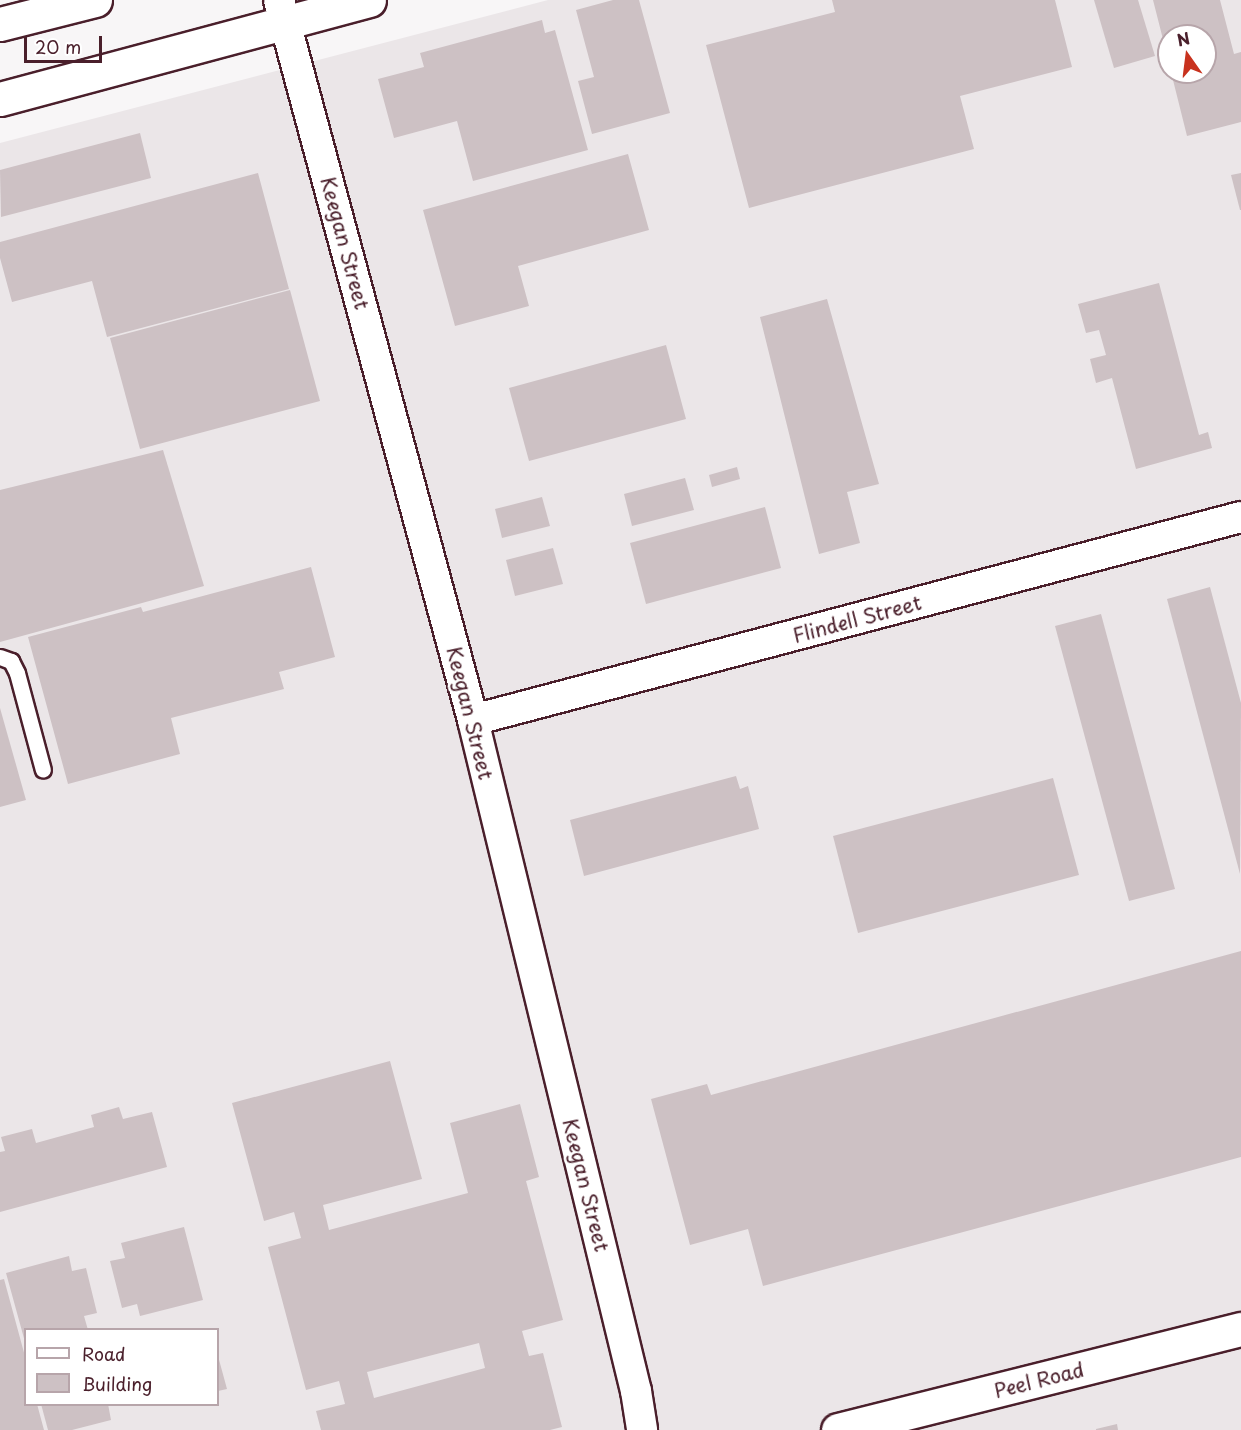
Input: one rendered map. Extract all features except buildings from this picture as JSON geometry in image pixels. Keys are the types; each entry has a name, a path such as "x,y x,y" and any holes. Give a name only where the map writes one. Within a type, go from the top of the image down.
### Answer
{"street":[{"path":"0,24 95,0"},
{"path":"0,99 282,11 369,0"},
{"name":"Keegan Street","path":"282,11 473,720 636,1391 642,1430"},
{"name":"Flindell Street","path":"473,720 1241,518"},
{"name":"Peel Road","path":"838,1430 1241,1329"}],"lane":[{"path":"0,657 11,661 17,673 43,770"}],"shaded area":[{"path":"548,0 1241,0 1241,1430 0,1430 0,143"}]}
